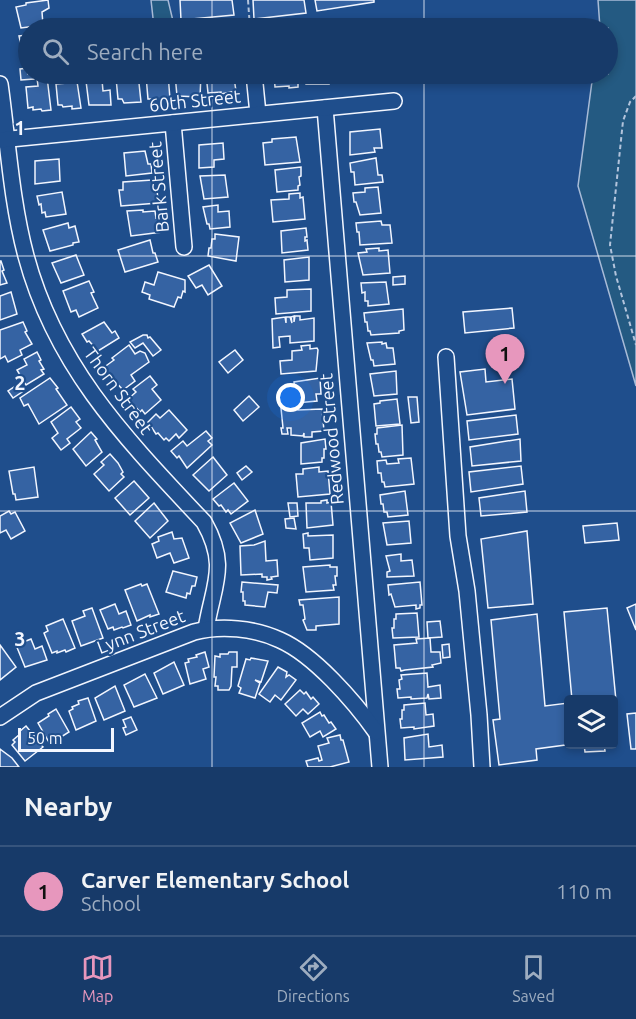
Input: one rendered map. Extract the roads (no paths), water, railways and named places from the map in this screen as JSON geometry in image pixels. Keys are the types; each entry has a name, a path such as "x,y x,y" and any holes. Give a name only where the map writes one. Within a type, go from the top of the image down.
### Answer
{"street":[{"name":"Thorn Street","path":"0,84 4,140 26,256 47,316 76,372 112,421 204,522 210,533 218,567 216,588 209,607 206,629"},
{"path":"255,84 258,114"},
{"name":"60th Street","path":"4,140 394,101"},
{"name":"Redwood Street","path":"325,108 380,767"},
{"name":"Bark Street","path":"173,123 184,247"},
{"path":"446,357 458,536 467,591 482,767"},
{"name":"Lynn Street","path":"0,717 36,693 194,632 206,629 236,628 279,639 300,651 339,688 376,732"}],"place":[{"name":"Carver Elementary School","path":"505,384"}]}
